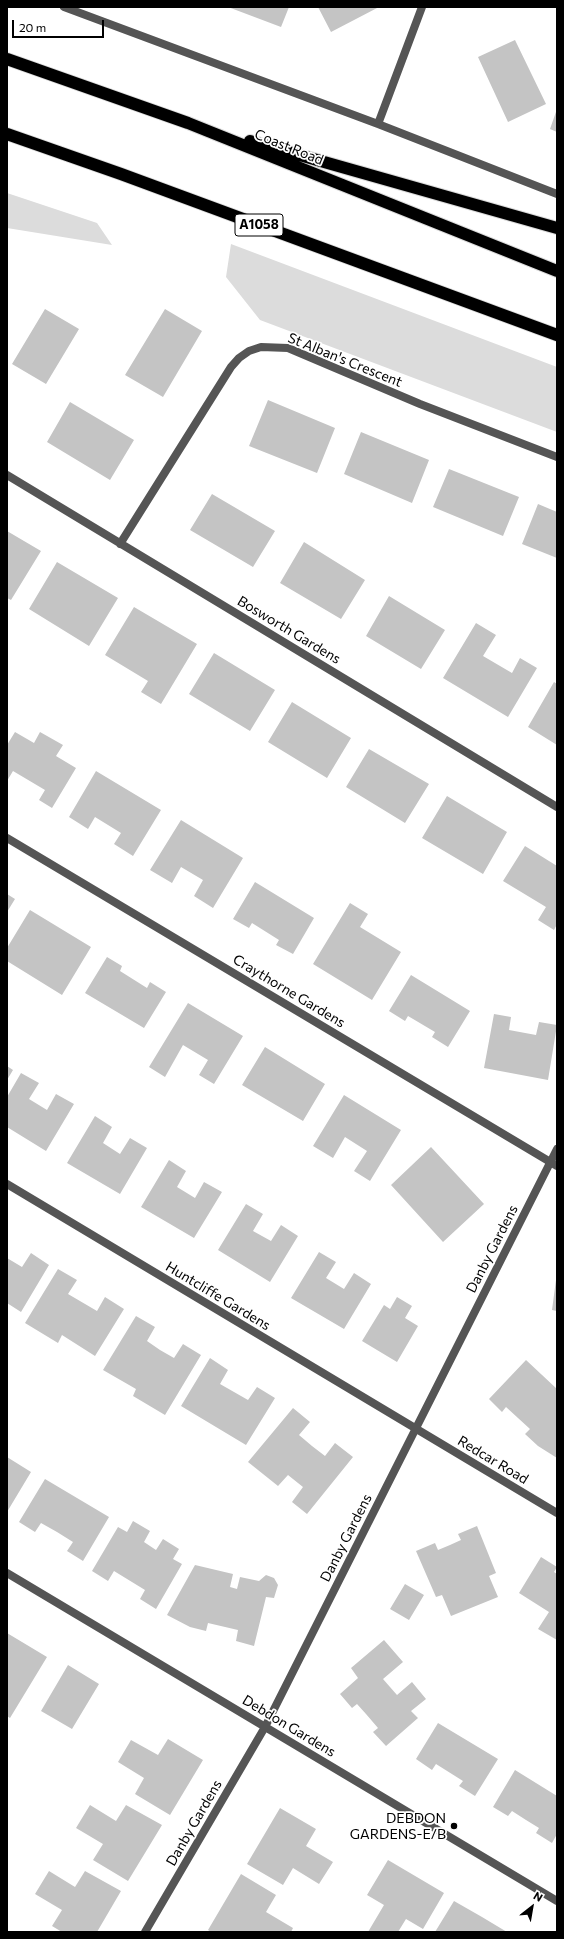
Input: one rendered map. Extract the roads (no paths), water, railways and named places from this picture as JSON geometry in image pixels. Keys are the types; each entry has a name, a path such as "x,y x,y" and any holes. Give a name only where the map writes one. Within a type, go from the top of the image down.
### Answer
{"highway":[{"name":"Coast Road","path":"7,59 188,123 557,271"},
{"path":"188,123 557,228"},
{"name":"A1058","path":"7,134 121,174 510,319 557,335"},
{"name":"A1058","path":"510,319 557,340"}],"street":[{"path":"64,7 378,124 557,194"},
{"path":"378,124 422,7"},
{"name":"St Alban's Crescent","path":"120,544 231,367 244,354 261,347 288,348 420,404 557,457"},
{"name":"Bosworth Gardens","path":"7,475 557,807"},
{"name":"Craythorne Gardens","path":"7,838 554,1164"},
{"name":"Danby Gardens","path":"145,1932 265,1728 416,1429 554,1164 557,1149"},
{"name":"Huntcliffe Gardens","path":"7,1184 416,1429"},
{"name":"Redcar Road","path":"416,1429 557,1513"},
{"name":"Debdon Gardens","path":"7,1573 557,1901"}],"place":[{"name":"DEBDON GARDENS-E/B","path":"454,1826"}]}
